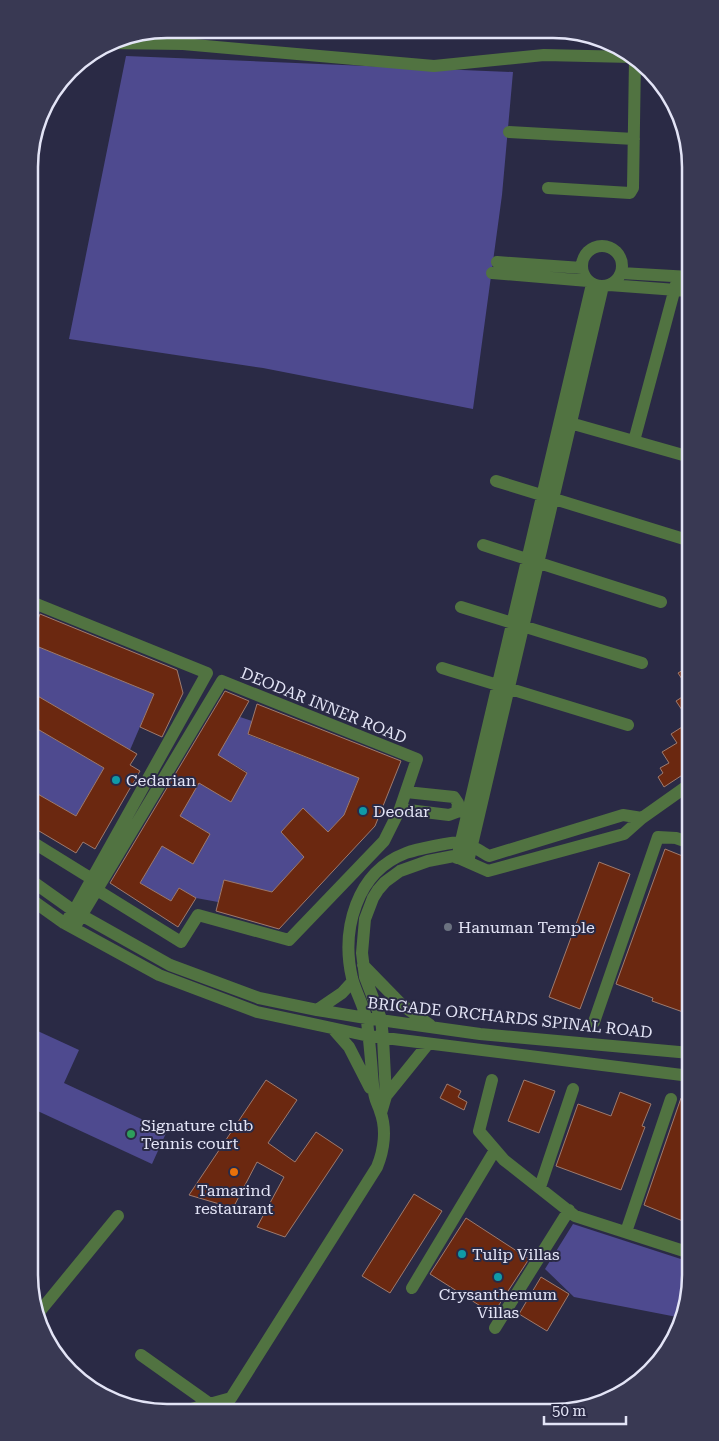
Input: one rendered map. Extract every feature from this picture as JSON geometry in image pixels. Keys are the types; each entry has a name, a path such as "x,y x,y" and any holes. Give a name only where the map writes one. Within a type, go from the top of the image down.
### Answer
{"street":[{"path":"128,43 183,44 434,66 544,55 622,58"},
{"path":"548,188 630,193 633,188 634,66"},
{"path":"509,132 634,139"},
{"path":"582,268 582,260 588,251 593,248 610,247 619,255 622,266 618,278 598,284"},
{"path":"598,284 582,268 495,268 598,284 682,290"},
{"path":"621,272 682,277"},
{"path":"634,441 674,290 682,280"},
{"path":"463,860 598,284"},
{"path":"566,421 682,453"},
{"path":"496,481 682,538"},
{"path":"484,545 661,602"},
{"path":"38,605 207,673 94,885 78,914 69,925"},
{"path":"461,607 642,663"},
{"path":"442,668 628,725"},
{"name":"DEODAR INNER ROAD","path":"222,681 418,759 400,809 384,841 290,940 198,915 181,942 94,885 222,681"},
{"path":"380,1097 384,1038 381,1020 369,989 363,965 362,941 365,918 378,890 392,876 409,866 428,861 454,856 488,871 624,834 642,818 681,790"},
{"path":"400,809 449,815 457,812 458,803 454,797 406,792"},
{"path":"141,1355 210,1404 231,1398 377,1167 382,1156 384,1142 380,1097 366,1018 353,980 349,954 350,928 356,903 368,882 384,866 404,854 426,848 466,844 489,856 622,815 642,818"},
{"path":"594,1022 658,837 681,840"},
{"path":"38,846 94,885"},
{"name":"BRIGADE ORCHARDS SPINAL ROAD","path":"38,885 78,914 170,965 259,998 366,1018 489,1035 681,1052"},
{"name":"BRIGADE ORCHARDS SPINAL ROAD","path":"38,904 69,925 159,976 256,1012 369,1036 681,1075"},
{"path":"363,965 402,1005 433,1027"},
{"path":"317,1010 342,993 353,980"},
{"path":"334,1030 349,1046 380,1097"},
{"path":"380,1097 428,1044"},
{"path":"492,1080 479,1132 504,1160 575,1216 681,1250"},
{"path":"540,1187 573,1089"},
{"path":"626,1232 671,1100"},
{"path":"412,1288 496,1150"},
{"path":"495,1328 569,1210"},
{"path":"42,1309 118,1216"}],"shaded area":[{"path":"126,56 513,72 502,195 473,409 263,368 69,339"},
{"path":"38,647 154,694 130,750 38,696"},
{"path":"240,717 252,721 249,735 346,773 363,767 344,815 328,832 303,808 281,832 296,847 313,847 272,892 224,880 218,902 196,898 179,888 171,901 140,883 170,832 193,863 210,834 192,823 177,820 203,775 211,790 231,801 247,772 228,761 222,772 211,766"},
{"path":"38,729 104,768 76,816 38,794"},
{"path":"38,1031 79,1050 64,1083 167,1131 152,1164 38,1111"},
{"path":"573,1224 681,1259 680,1292 674,1316 574,1297 545,1269"}],"building":[{"path":"40,614 177,670 183,693 162,737 140,727 154,694 38,647 38,619"},
{"path":"225,691 249,701 218,755 247,773 231,802 199,783 180,816 210,834 193,864 162,846 140,883 171,901 179,888 196,898 178,927 110,883"},
{"name":"Cedarian","path":"38,696 137,754 130,765 140,771 95,849 83,842 76,853 38,830 38,794 76,816 104,768 38,729"},
{"path":"682,697 682,709 676,701"},
{"path":"257,704 401,761 375,826 279,929 216,911 224,880 272,892 304,857 281,832 303,808 328,832 344,815 359,778 248,734"},
{"path":"681,727 681,776 664,787 658,777 663,773 660,768 669,763 662,752 677,743 671,734"},
{"path":"665,849 681,856 681,1011 652,1001 653,998 616,984"},
{"path":"599,862 630,874 580,1009 549,997"},
{"path":"266,1080 297,1100 268,1143 295,1162 316,1132 343,1150 285,1237 257,1227 284,1177 257,1162 233,1208 189,1195"},
{"path":"524,1080 555,1091 539,1133 508,1121"},
{"path":"447,1084 461,1091 458,1097 467,1102 464,1110 440,1098"},
{"path":"620,1092 651,1104 642,1126 645,1127 621,1190 556,1166 578,1104 611,1116"},
{"path":"681,1098 681,1098 681,1220 644,1205"},
{"path":"414,1194 442,1211 390,1293 362,1276"},
{"path":"466,1218 529,1259 493,1314 430,1274"},
{"path":"541,1277 569,1294 547,1331 519,1314"}],"place":[{"name":"Cedarian","path":"116,780"},
{"name":"Deodar","path":"363,811"},
{"name":"Hanuman Temple","path":"448,927"},
{"name":"Signature club Tennis court","path":"131,1134"},
{"name":"Tamarind restaurant","path":"234,1172"},
{"name":"Tulip Villas","path":"462,1254"},
{"name":"Crysanthemum Villas","path":"498,1277"}]}
